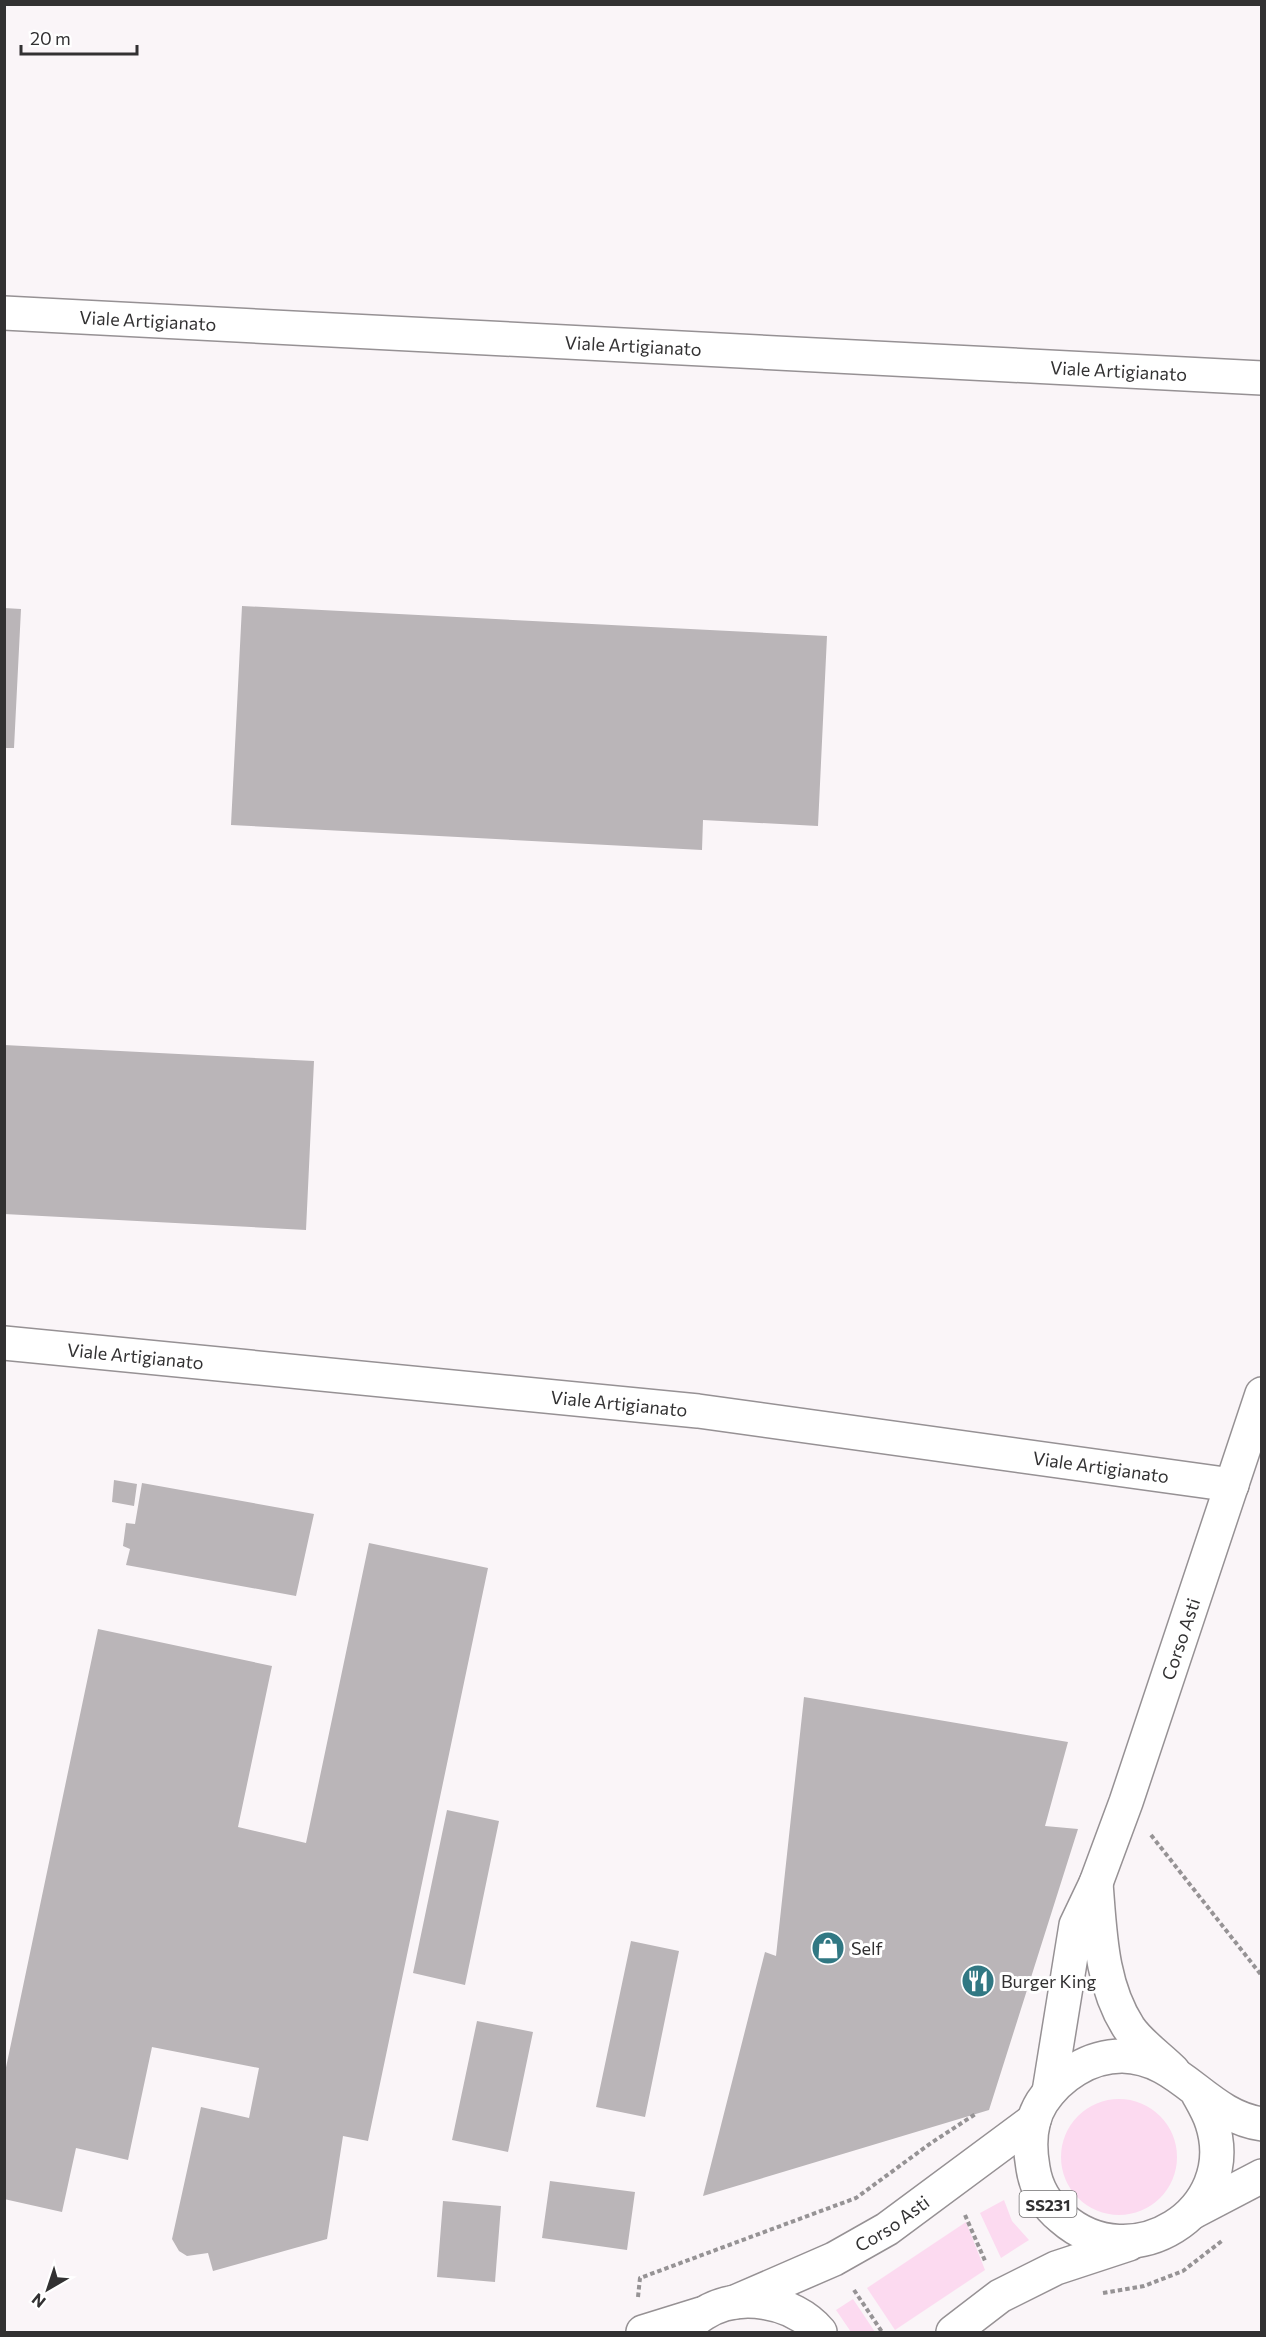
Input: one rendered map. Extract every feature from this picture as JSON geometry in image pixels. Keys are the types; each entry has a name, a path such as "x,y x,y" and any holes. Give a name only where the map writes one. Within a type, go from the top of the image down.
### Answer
{"street":[{"name":"Viale Artigianato","path":"4,313 1262,378"},
{"name":"Viale Artigianato","path":"4,1343 698,1411 1232,1485"},
{"name":"Corso Asti","path":"1049,2092 1076,1925 1096,1882 1126,1802 1262,1394"},
{"name":"Corso Asti","path":"1096,1882 1101,1948 1111,1991 1130,2029 1173,2070"},
{"name":"SS231","path":"1133,2242 1102,2240 1074,2229 1050,2208 1035,2181 1030,2151 1034,2120 1049,2092 1070,2073 1094,2061 1120,2056 1148,2059 1173,2070 1198,2094 1246,2122 1262,2124"},
{"name":"SS231","path":"1192,2213 1209,2186 1217,2155 1212,2123 1198,2094"},
{"name":"Corso Asti","path":"735,2302 834,2259 887,2229 951,2184 1034,2120"},
{"name":"SS231","path":"953,2332 1000,2296 1056,2268 1133,2242 1155,2237 1175,2227 1192,2213 1262,2176"},
{"name":"SS231","path":"643,2332 692,2323 735,2302 763,2301 790,2309 820,2332"}],"path":[{"path":"1126,1802 1262,1976"},
{"path":"638,2300 640,2278 856,2198 981,2110"},
{"path":"931,2143 1000,2296"}],"shaded area":[{"path":"1119,2099 1141,2104 1160,2116 1172,2135 1177,2157 1172,2179 1160,2198 1141,2210 1119,2215 1097,2210 1078,2198 1066,2179 1061,2157 1066,2135 1078,2116 1097,2104"},
{"path":"1004,2200 1012,2221 1029,2240 1001,2258 980,2213"},
{"path":"966,2222 985,2270 895,2330 867,2288"},
{"path":"853,2299 875,2332 851,2332 836,2310"}],"building":[{"path":"242,606 827,636 818,826 703,820 702,850 231,825"},
{"path":"4,608 21,609 14,748 4,748"},
{"path":"4,1045 314,1061 306,1230 4,1214"},
{"path":"114,1480 137,1484 134,1506 112,1502"},
{"path":"142,1483 314,1514 296,1596 126,1565 130,1549 123,1546 126,1523 135,1524"},
{"path":"369,1543 488,1568 368,2141 343,2136 327,2239 213,2271 208,2253 187,2256 179,2251 172,2239 201,2107 249,2118 259,2068 152,2047 128,2160 76,2148 62,2212 4,2199 4,2077 98,1629 272,1666 238,1827 306,1843"},
{"path":"804,1697 1068,1742 1045,1826 1078,1829 989,2110 703,2196 765,1952 776,1956"},
{"path":"447,1810 499,1821 465,1985 413,1973"},
{"path":"631,1941 679,1951 645,2117 596,2107"},
{"path":"477,2021 533,2032 508,2152 452,2140"},
{"path":"550,2181 635,2192 627,2250 542,2238"},
{"path":"443,2201 501,2206 495,2282 437,2277"}],"place":[{"name":"Self","path":"828,1948"},
{"name":"Burger King","path":"978,1981"}]}
